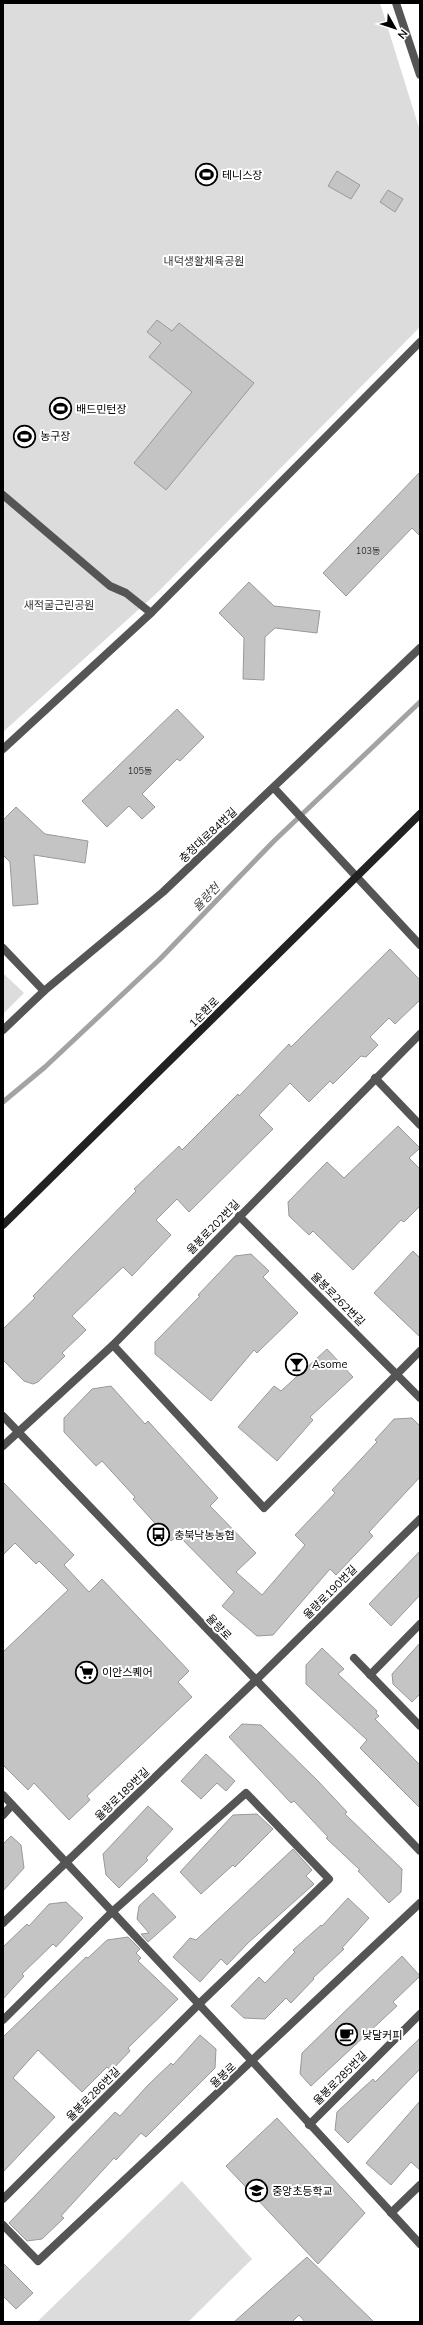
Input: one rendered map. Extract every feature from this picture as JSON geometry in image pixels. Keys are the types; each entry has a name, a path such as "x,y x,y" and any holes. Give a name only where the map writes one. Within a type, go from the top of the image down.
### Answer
{"main road":[{"name":"1순환로","path":"3,1225 420,814"}],"street":[{"path":"396,3 420,75"},
{"path":"3,749 151,613 420,342"},
{"path":"3,495 110,586 126,593 151,613"},
{"name":"충청대로84번길","path":"3,1030 44,991 163,892 420,648"},
{"path":"274,788 326,846 420,945"},
{"path":"3,948 44,991"},
{"name":"율봉로202번길","path":"3,1446 113,1345 420,1034"},
{"path":"375,1078 420,1125"},
{"name":"율봉로262번길","path":"239,1216 420,1398"},
{"path":"113,1345 264,1508 420,1351"},
{"name":"율량로","path":"3,1416 255,1681 420,1851"},
{"name":"율량로190번길","path":"255,1681 420,1519"},
{"path":"370,1675 420,1624"},
{"path":"354,1658 420,1726"},
{"name":"율량로189번길","path":"3,1923 255,1681"},
{"name":"율봉로286번길","path":"3,2199 199,2004 329,1879 246,1793 112,1912"},
{"path":"3,1796 253,2062 309,2125 420,2244"},
{"path":"3,1815 12,1806"},
{"name":"율봉로","path":"3,2225 38,2261 253,2062 420,1903"},
{"path":"3,2020 112,1912"},
{"name":"율봉로285번길","path":"309,2125 420,2014"},
{"path":"391,2213 420,2185"}],"green space":[{"name":"내덕생활체육공원","path":"3,3 380,3 420,131 420,327 158,592 3,732"},
{"path":"3,973 24,993 3,1014"},
{"path":"182,2181 252,2259 188,2322 37,2322"}],"building":[{"path":"337,171 360,185 351,199 328,186"},
{"path":"388,190 403,199 395,212 380,202"},
{"path":"157,320 172,331 179,323 254,383 166,490 134,463 192,392 149,357 161,343 147,332"},
{"path":"420,472 420,536 412,528 346,596 323,573"},
{"path":"249,582 274,606 320,611 317,633 275,628 265,637 264,680 243,679 244,638 219,613"},
{"path":"177,709 204,737 180,761 177,759 142,794 155,807 142,819 129,806 107,827 82,801"},
{"path":"16,807 45,834 88,841 85,863 34,855 38,904 13,906 10,862 3,855 3,820"},
{"path":"390,949 420,980 420,1000 395,1024 389,1018 370,1037 378,1045 366,1057 361,1056 333,1084 330,1081 309,1102 290,1083 259,1115 273,1129 189,1212 177,1199 156,1220 171,1235 132,1276 123,1267 72,1316 86,1330 62,1353 65,1356 38,1382 33,1384 24,1381 3,1360 3,1329 35,1298 33,1296 136,1191 134,1189 179,1146 182,1150 238,1094 239,1096 289,1044 291,1047"},
{"path":"398,1126 420,1148 409,1158 420,1169 420,1206 404,1222 401,1220 353,1270 313,1231 309,1235 289,1216 288,1202 327,1162 344,1178"},
{"path":"413,1251 420,1258 420,1337 374,1293"},
{"path":"251,1254 269,1271 263,1277 298,1313 257,1353 254,1350 211,1401 155,1354 155,1342 200,1296 198,1295 235,1256"},
{"path":"327,1349 353,1377 310,1417 313,1420 277,1461 238,1427 274,1386 281,1391"},
{"path":"111,1386 145,1424 148,1421 218,1498 210,1506 256,1553 236,1572 262,1595 305,1545 295,1535 335,1493 332,1490 377,1442 375,1440 394,1419 412,1418 420,1426 420,1477 369,1532 373,1536 336,1575 330,1569 273,1635 257,1636 222,1606 234,1592 178,1535 171,1541 133,1499 135,1497 102,1461 96,1466 64,1432 64,1418 92,1389"},
{"path":"3,1482 74,1555 64,1565 89,1592 102,1579 189,1671 178,1682 192,1697 87,1796 90,1800 69,1820 34,1783 28,1790 3,1765 3,1652 68,1590 39,1561 36,1564 15,1543 3,1555"},
{"path":"420,1551 420,1595 391,1626 369,1604"},
{"path":"420,1643 420,1694 412,1702 393,1684 392,1674"},
{"path":"322,1648 344,1669 338,1674 377,1711 376,1713 379,1716 375,1719 420,1765 420,1808 360,1748 367,1740 306,1684 306,1665"},
{"path":"242,1724 261,1725 318,1781 347,1812 345,1814 402,1869 401,1892 389,1903 358,1871 360,1870 326,1838 328,1837 294,1801 291,1803 229,1737"},
{"path":"206,1754 235,1781 226,1791 217,1783 201,1799 181,1781"},
{"path":"148,1806 173,1829 146,1858 148,1860 119,1888 106,1875 103,1854"},
{"path":"257,1814 273,1829 235,1867 233,1865 201,1894 180,1872 233,1815"},
{"path":"11,1836 21,1845 24,1868 3,1891 3,1844"},
{"path":"293,1849 312,1870 306,1876 314,1884 248,1943 227,1965 221,1959 200,1982 173,1957 190,1938 196,1940"},
{"path":"153,1893 176,1917 148,1942 141,1934 149,1933 137,1919 139,1906"},
{"path":"348,1898 369,1918 342,1948 344,1949 313,1978 314,1979 291,2003 286,1998 265,2019 244,2018 231,2006 259,1977 265,1983 295,1952 293,1950 321,1925 322,1926"},
{"path":"66,1902 83,1918 56,1947 53,1944 22,1974 24,1976 3,1999 3,1947 27,1924 29,1926 49,1904"},
{"path":"128,1937 140,1949 136,1953 141,1958 138,1961 178,1999 128,2048 130,2051 111,2071 107,2067 82,2092 38,2050 13,2078 55,2117 3,2172 3,2037 86,1957 88,1958 107,1940"},
{"path":"402,1956 420,1976 393,2002 397,2006 311,2086 300,2074 302,2053"},
{"path":"200,2035 216,2049 215,2068 146,2137 141,2133 116,2160 114,2158 61,2216 64,2218 42,2239 27,2241 9,2223 115,2112 120,2116 148,2085 171,2063 173,2065"},
{"path":"420,2038 420,2069 348,2143 335,2130 337,2112 373,2079 375,2082"},
{"path":"420,2101 420,2170 411,2162 391,2185 366,2163"},
{"name":"중앙초등학교","path":"277,2118 365,2213 318,2264 226,2166"},
{"path":"307,2257 374,2322 305,2322 299,2315 292,2322 234,2322"},
{"path":"3,2263 33,2293 16,2309 3,2296"}],"waterway":[{"name":"율량천","path":"3,1102 45,1067 160,959 274,841 420,702"}],"place":[{"name":"테니스장","path":"207,175"},
{"name":"배드민턴장","path":"61,409"},
{"name":"농구장","path":"25,436"},
{"name":"Asome","path":"296,1364"},
{"name":"충북낙농농협","path":"158,1535"},
{"name":"이안스퀘어","path":"87,1672"},
{"name":"낮달커피","path":"347,2035"},
{"name":"중앙초등학교","path":"257,2191"}],"park label":[{"name":"새적굴근린공원","path":"59,605"}]}
